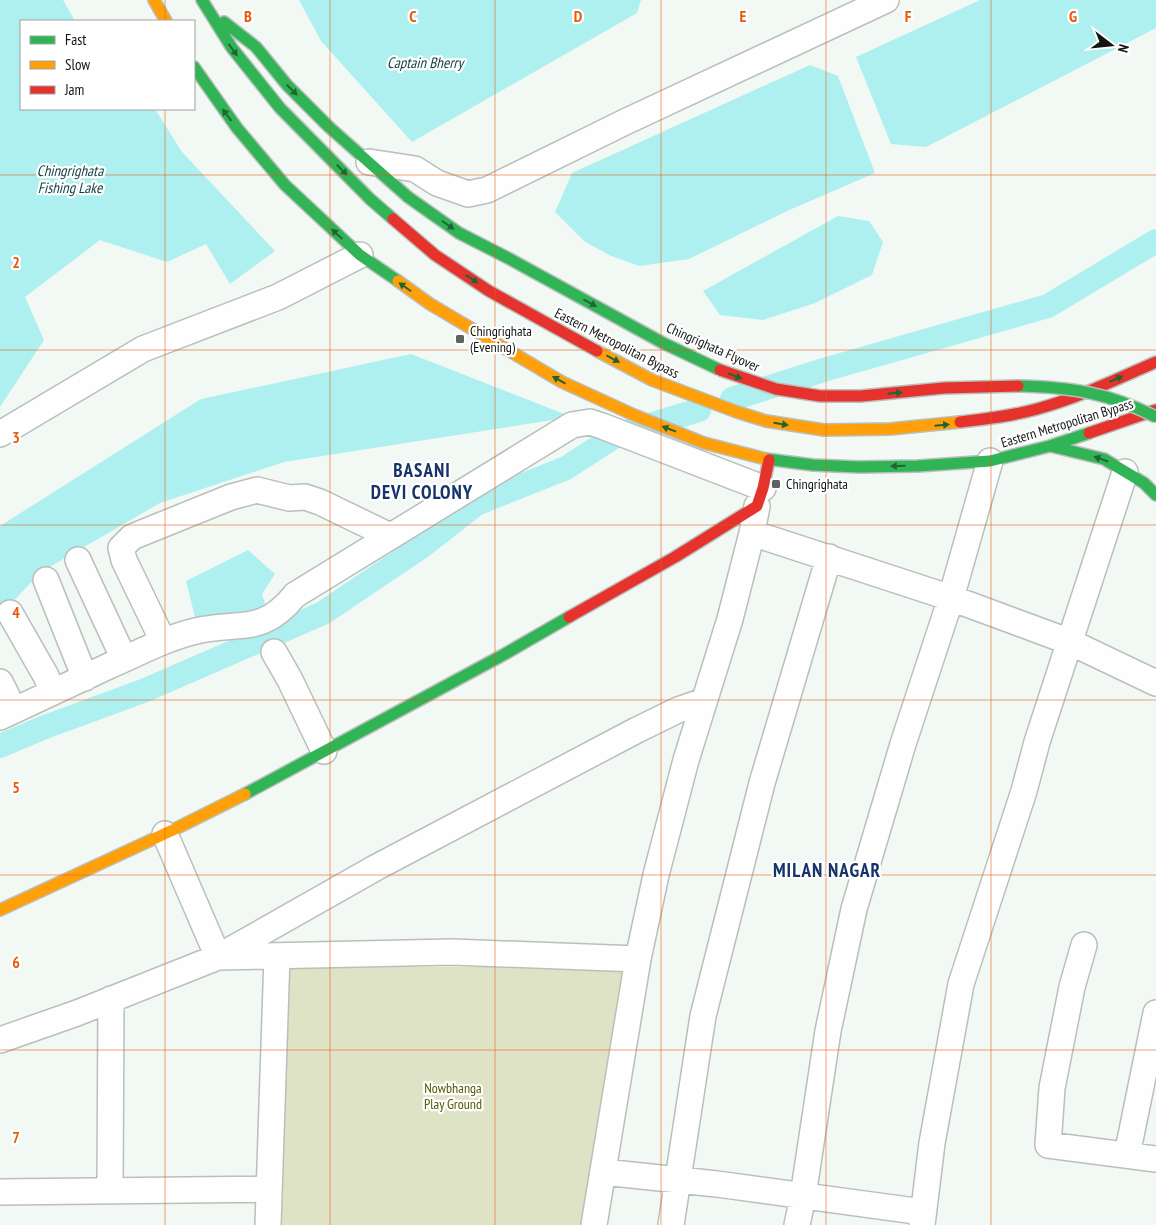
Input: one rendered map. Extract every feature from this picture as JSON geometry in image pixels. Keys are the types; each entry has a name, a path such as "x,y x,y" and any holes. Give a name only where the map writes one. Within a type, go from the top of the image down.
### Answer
{"main road":[{"path":"154,0 165,20"},
{"name":"Eastern Metropolitan Bypass","path":"204,4 256,47 287,85 329,127 408,197"},
{"name":"Eastern Metropolitan Bypass","path":"204,4 232,48 280,108 370,199 436,255 489,291 652,380 737,412 766,422 824,430 890,429 947,424 994,418 1037,409 1079,395 1156,362"},
{"name":"Eastern Metropolitan Bypass","path":"195,69 238,129 285,185 367,260 430,304 562,382 634,415 698,452 813,465 859,467 918,466 990,461 1050,446 1156,410"},
{"name":"Chingrighata Flyover","path":"408,197 455,231 689,356 737,377 776,389 806,395 834,397 959,388 1037,386 1106,396 1131,404 1156,417"},
{"path":"1050,446 1104,459 1144,483 1156,495"},
{"path":"0,910 165,834 274,779 503,655 675,557 760,497 769,460"}],"street":[{"path":"369,162 415,169 437,183 468,194 487,190 625,122 886,0"},
{"path":"0,434 143,349 278,297 367,260"},
{"path":"0,682 7,714 163,641 197,631 243,626 260,622 287,605 295,595 572,425 590,422 698,452 760,497 730,619 686,760 656,875 638,959 594,1225"},
{"path":"797,1225 828,1030 854,909 903,744 951,598 990,461"},
{"path":"603,1172 803,1196 922,1219 933,1134 961,984 1125,472"},
{"path":"163,641 124,560 122,548 132,537 238,495 257,490 289,498 305,497 320,502 390,536"},
{"path":"752,533 951,598 1070,642 1156,683"},
{"path":"671,1225 703,1016 722,935 762,783 830,557"},
{"path":"78,560 124,660"},
{"path":"46,580 85,678"},
{"path":"10,613 46,676 53,692"},
{"path":"274,652 290,680 324,751"},
{"path":"0,1040 218,957 377,866 637,730 678,710 704,701"},
{"path":"165,834 218,957"},
{"path":"1084,945 1072,987 1052,1088 1048,1145 1156,1159"},
{"path":"218,957 452,952 638,959"},
{"path":"268,1225 277,956"},
{"path":"110,1191 111,999"},
{"path":"1126,1155 1156,1013"},
{"path":"0,1192 269,1189"}],"green space":[{"name":"Nowbhanga Play Ground","path":"288,967 629,967 589,1225 277,1225"}],"water":[{"name":"Chingrighata Fishing Lake","path":"0,0 63,0 74,20 20,20 20,110 156,110 182,152 275,251 230,284 206,244 167,262 100,240 25,297 44,340 0,407"},
{"name":"Captain Bherry","path":"299,0 641,0 637,13 412,142 321,41"},
{"path":"980,0 1156,0 1156,28 926,147 891,144 856,57"},
{"path":"810,65 838,76 875,173 787,211 689,259 639,266 609,255 584,241 555,212 572,173"},
{"path":"838,216 869,221 883,242 872,275 815,303 763,320 720,315 703,291"},
{"path":"411,354 572,417 284,462 160,503 41,572 0,615 0,526 201,399"},
{"path":"248,550 275,574 262,594 268,613 196,621 186,581"}],"waterway":[{"path":"732,399 827,369 1048,306 1156,241"},
{"path":"0,746 45,727 143,691 323,613 421,547 476,504 566,468 617,435 699,410"}],"traffic: fast":[{"path":"202,0 232,48 280,108 370,199 393,219"},
{"path":"224,22 256,47 287,85 329,127 408,197"},
{"path":"195,68 237,128 285,185 360,255 398,281"},
{"path":"408,197 459,233 663,343 720,370"},
{"path":"1018,386 1055,388 1089,393 1122,402 1156,417"},
{"path":"766,459 813,465 859,467 918,466 990,461 1050,446 1089,433"},
{"path":"1050,446 1104,459 1144,483 1156,495"},
{"path":"245,794 503,655 569,617"}],"traffic: slow":[{"path":"154,0 165,20"},
{"path":"398,281 430,304 562,382 634,415 704,443 766,459"},
{"path":"597,351 652,380 766,421 824,430 890,429 960,422"},
{"path":"0,910 175,829 245,794"}],"traffic: jam":[{"path":"393,219 435,255 489,291 597,351"},
{"path":"960,422 1009,415 1052,405 1156,362"},
{"path":"720,370 776,389 820,396 861,396 944,388 1018,386"},
{"path":"1089,433 1156,410"},
{"path":"569,617 675,557 757,506 769,460"}],"place":[{"name":"Chingrighata (Evening)","path":"460,339"},
{"name":"Chingrighata","path":"776,484"}],"district":[{"name":"BASANI DEVI COLONY","path":"422,481"},
{"name":"MILAN NAGAR","path":"827,870"}]}
